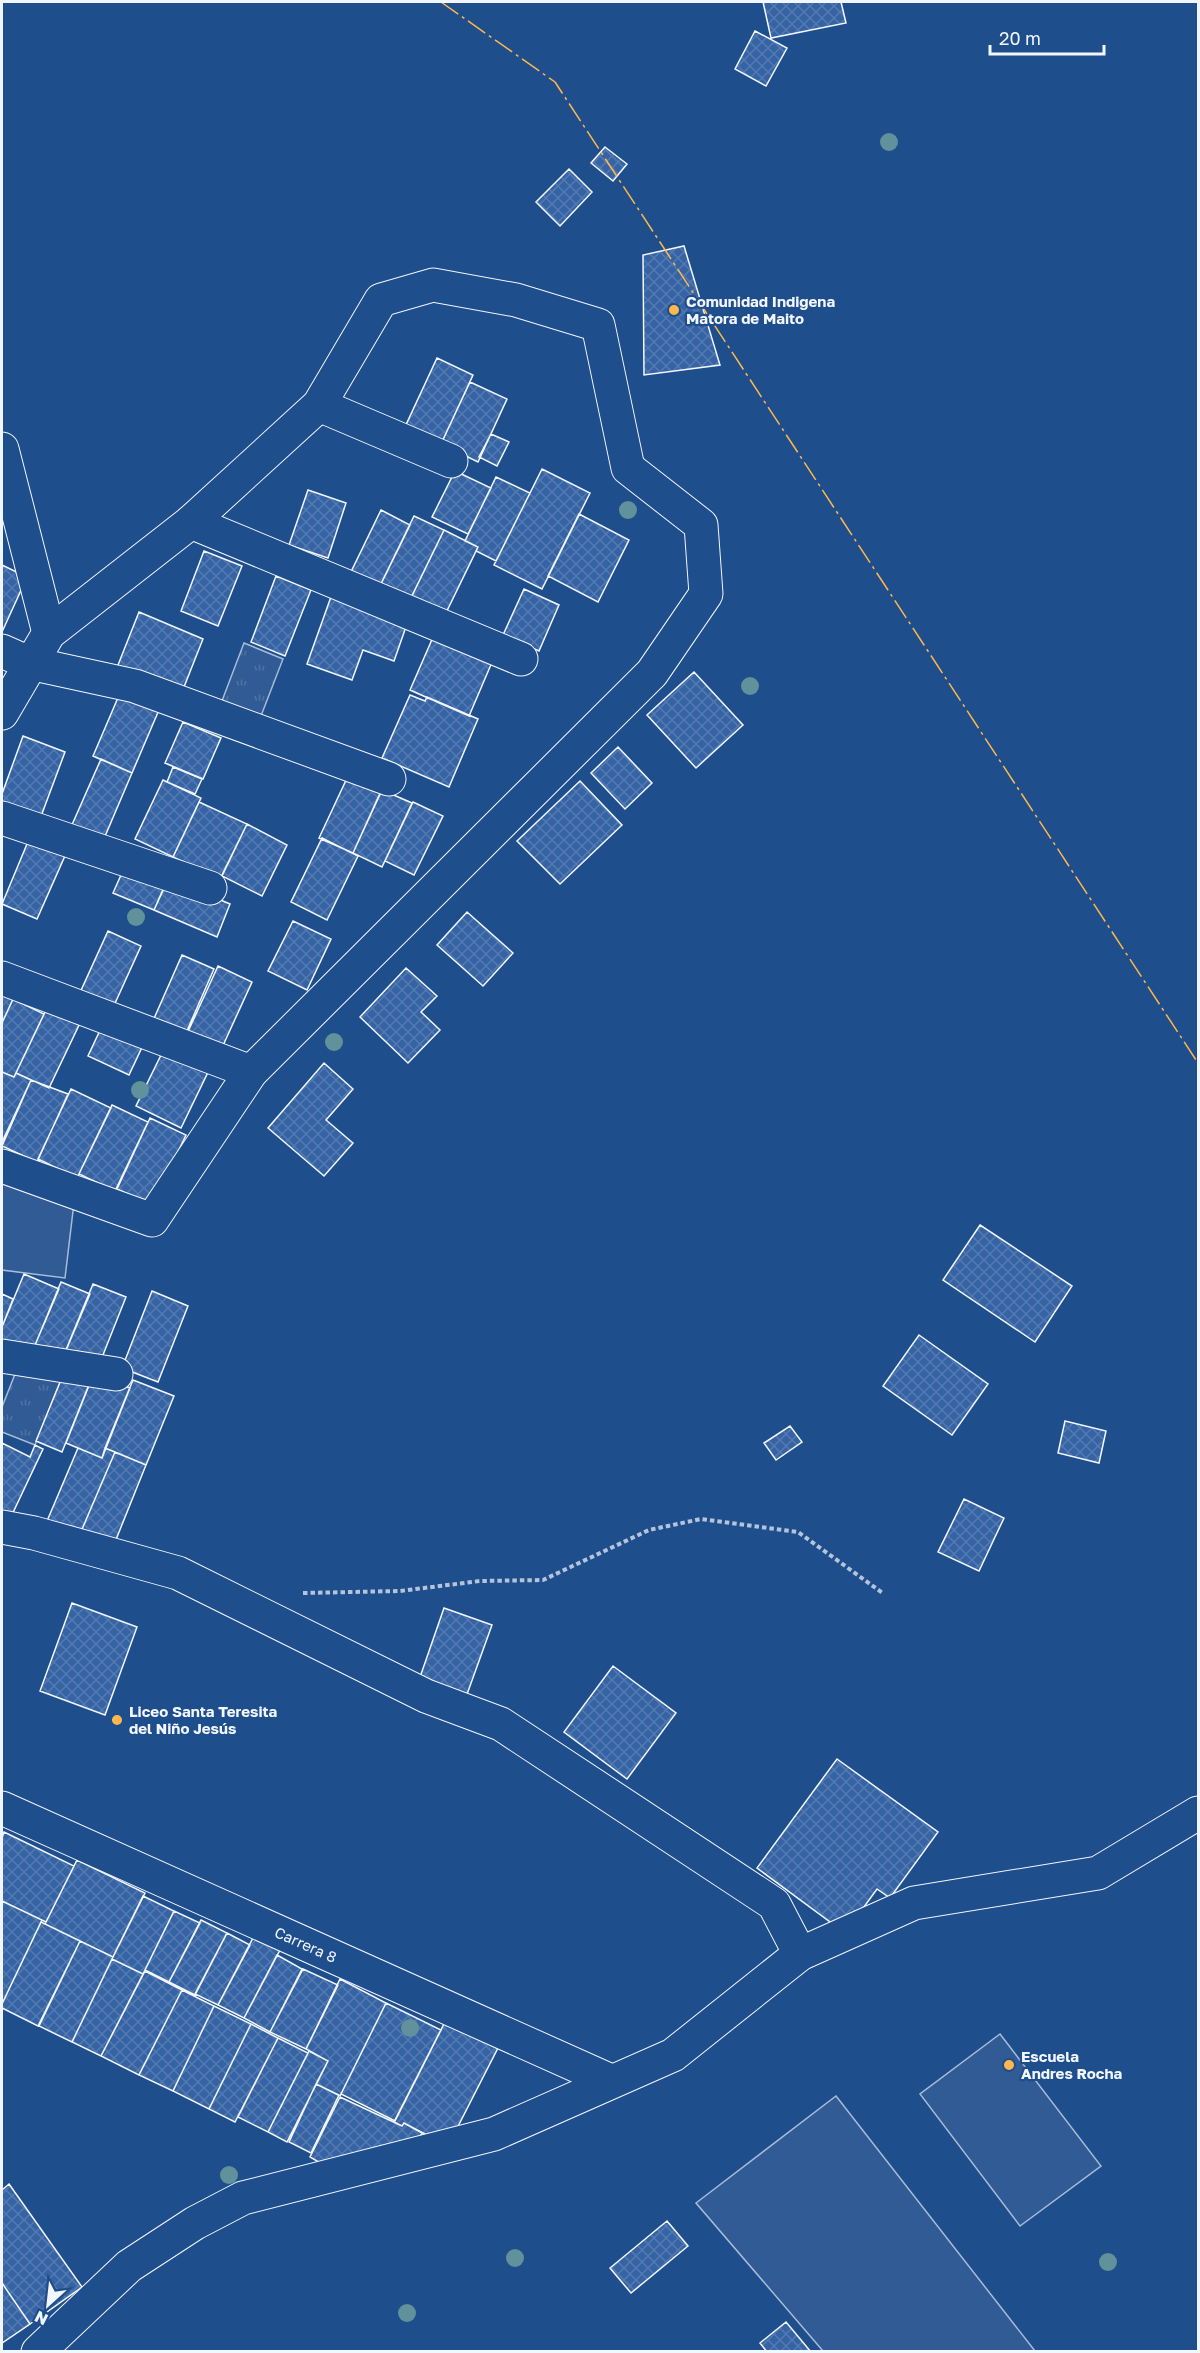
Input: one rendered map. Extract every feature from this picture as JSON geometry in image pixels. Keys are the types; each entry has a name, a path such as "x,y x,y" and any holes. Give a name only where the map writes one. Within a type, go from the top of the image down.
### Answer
{"street":[{"path":"2,713 15,657 191,522 319,405 381,300 433,285 516,300 598,325 628,468 701,525 706,594 652,673 251,1072 152,1220 2,1166"},
{"path":"319,405 451,461"},
{"path":"2,449 49,633"},
{"path":"191,522 521,658"},
{"path":"15,657 135,686 389,779"},
{"path":"2,818 210,888"},
{"path":"2,978 251,1072"},
{"path":"2,1356 116,1374"},
{"path":"2,1527 34,1533 178,1573 426,1696 501,1724 774,1904 800,1954"},
{"name":"Carrera 8","path":"2,1808 611,2081"},
{"path":"38,2352 129,2266 195,2223 243,2198 494,2133 673,2055 800,1954 914,1904 1098,1873 1198,1813"}],"path":[{"path":"294,1594 400,1591 480,1581 543,1580 649,1530 701,1519 798,1532 884,1594"}],"green space":[{"path":"244,643 283,659 259,721 220,706"},
{"path":"2,1177 76,1186 65,1278 2,1270"},
{"path":"21,1359 63,1375 35,1445 2,1432 2,1407"},
{"path":"1000,2034 1101,2166 1020,2226 920,2094"},
{"path":"836,2096 1035,2351 823,2351 696,2203"}],"building":[{"path":"763,2 841,2 846,23 771,38"},
{"path":"755,31 787,48 766,86 735,69"},
{"path":"605,147 627,164 613,181 591,163"},
{"path":"569,169 592,192 560,226 536,202"},
{"name":"Comunidad Indigena Matora de Maito","path":"684,246 720,365 644,375 643,255"},
{"path":"437,358 473,375 441,444 405,427"},
{"path":"470,382 507,399 478,462 441,444"},
{"path":"491,434 509,442 497,466 479,457"},
{"path":"542,469 590,493 542,589 494,565"},
{"path":"455,471 491,488 468,534 432,517"},
{"path":"496,477 530,493 496,561 476,551 478,547 465,541"},
{"path":"308,490 346,503 328,558 289,545"},
{"path":"381,510 410,525 378,590 349,576"},
{"path":"579,514 629,540 598,602 548,576"},
{"path":"414,516 444,530 408,604 378,590"},
{"path":"444,530 478,547 442,621 408,604"},
{"path":"204,551 242,566 218,626 181,611"},
{"path":"2,565 27,577 2,632"},
{"path":"276,576 311,590 285,656 251,642"},
{"path":"524,589 559,605 539,651 503,635"},
{"path":"332,594 408,621 394,661 363,650 352,680 307,664"},
{"path":"139,612 203,639 182,692 118,665"},
{"path":"437,628 496,653 469,716 410,690"},
{"path":"694,672 743,725 696,768 647,715"},
{"path":"120,693 159,710 132,773 93,756"},
{"path":"410,695 425,701 427,697 478,719 449,787 382,758"},
{"path":"183,722 221,738 203,779 165,763"},
{"path":"23,736 65,752 40,819 2,804 2,794"},
{"path":"618,747 652,783 625,809 591,773"},
{"path":"101,759 132,773 103,841 71,827"},
{"path":"173,767 202,779 195,794 167,782"},
{"path":"348,776 381,791 353,853 319,838"},
{"path":"163,780 201,798 173,857 135,839"},
{"path":"580,781 622,825 560,884 517,841"},
{"path":"382,790 412,803 382,867 353,853"},
{"path":"199,802 247,824 220,879 173,857"},
{"path":"413,802 443,816 414,875 385,861"},
{"path":"247,824 287,845 262,896 222,876"},
{"path":"32,832 68,849 37,919 2,904"},
{"path":"322,838 358,856 327,920 291,902"},
{"path":"125,866 166,884 154,910 113,893"},
{"path":"168,878 230,904 217,937 154,910"},
{"path":"467,912 513,953 483,986 437,945"},
{"path":"293,921 331,939 307,990 268,971"},
{"path":"108,931 141,946 111,1012 78,997"},
{"path":"182,955 214,969 186,1033 152,1023"},
{"path":"218,966 252,982 220,1052 186,1036"},
{"path":"406,968 437,996 421,1012 440,1030 408,1063 360,1017"},
{"path":"2,993 13,999 2,1023"},
{"path":"13,999 44,1014 14,1077 2,1072 2,1023"},
{"path":"47,1008 80,1023 49,1088 16,1073"},
{"path":"103,1024 144,1043 129,1075 88,1056"},
{"path":"165,1047 210,1068 181,1128 136,1106"},
{"path":"324,1063 353,1089 326,1120 353,1143 324,1176 268,1128"},
{"path":"2,1072 14,1077 16,1073 31,1080 2,1142"},
{"path":"31,1080 68,1094 37,1162 2,1146"},
{"path":"71,1089 111,1108 77,1178 38,1159"},
{"path":"112,1105 148,1122 115,1191 79,1174"},
{"path":"150,1118 186,1135 152,1206 117,1189"},
{"path":"980,1225 1072,1286 1035,1342 943,1280"},
{"path":"24,1274 59,1289 29,1359 2,1355 2,1327"},
{"path":"61,1282 90,1294 61,1362 33,1350"},
{"path":"93,1284 126,1297 97,1370 63,1357"},
{"path":"152,1291 188,1306 158,1382 122,1368"},
{"path":"2,1294 13,1299 2,1327"},
{"path":"919,1335 988,1384 952,1435 883,1386"},
{"path":"94,1373 130,1388 102,1458 66,1443"},
{"path":"63,1375 90,1382 62,1452 36,1441"},
{"path":"133,1380 174,1396 146,1465 105,1448"},
{"path":"1065,1421 1106,1431 1099,1463 1058,1453"},
{"path":"790,1426 802,1442 776,1460 764,1443"},
{"path":"2,1443 30,1457 35,1445 43,1449 9,1521 2,1518"},
{"path":"78,1448 102,1458 105,1448 115,1452 80,1534 47,1521"},
{"path":"115,1452 146,1465 113,1547 80,1534"},
{"path":"964,1499 1004,1518 979,1571 938,1552"},
{"path":"72,1603 137,1627 105,1715 40,1691"},
{"path":"444,1608 492,1625 466,1697 419,1680"},
{"path":"613,1666 676,1713 627,1779 564,1732"},
{"path":"837,1759 938,1832 890,1898 877,1889 845,1933 757,1868"},
{"path":"4,1832 74,1866 46,1922 2,1901 2,1838"},
{"path":"77,1860 145,1893 113,1957 45,1924"},
{"path":"143,1896 174,1911 143,1974 112,1959"},
{"path":"2,1901 42,1920 2,2004"},
{"path":"174,1911 200,1923 169,1982 145,1970"},
{"path":"201,1920 227,1933 195,1995 169,1982"},
{"path":"41,1922 80,1941 38,2026 2,2008 2,2004"},
{"path":"227,1933 250,1945 218,2005 195,1994"},
{"path":"254,1936 280,1950 244,2018 218,2005"},
{"path":"80,1941 113,1957 72,2042 39,2026"},
{"path":"277,1955 302,1969 270,2032 244,2018"},
{"path":"112,1959 143,1974 101,2056 72,2042"},
{"path":"303,1969 338,1985 306,2049 270,2032"},
{"path":"145,1971 182,1990 139,2075 101,2056"},
{"path":"340,1979 386,2003 340,2096 316,2084 328,2061 306,2049"},
{"path":"182,1990 214,2006 173,2091 139,2075"},
{"path":"386,2003 441,2030 395,2121 341,2094"},
{"path":"214,2006 251,2024 209,2109 173,2091"},
{"path":"449,2014 502,2040 450,2142 446,2145 404,2123 402,2126 394,2122"},
{"path":"251,2024 278,2038 235,2122 209,2109"},
{"path":"278,2038 308,2053 268,2132 238,2117"},
{"path":"309,2051 328,2061 287,2142 268,2132"},
{"path":"316,2084 339,2095 311,2153 289,2142"},
{"path":"340,2097 402,2126 404,2123 422,2133 418,2140 322,2164 310,2157"},
{"path":"9,2184 82,2287 30,2324 2,2283 2,2190"},
{"path":"667,2221 688,2246 631,2293 610,2268"},
{"path":"2,2283 30,2324 2,2343"},
{"path":"786,2322 811,2352 767,2352 760,2343"}],"power":[{"path":"441,2 555,82 1198,1063"}],"place":[{"name":"Comunidad Indigena Matora de Maito","path":"674,310"},
{"name":"Liceo Santa Teresita del Niño Jesús","path":"117,1720"},
{"name":"Escuela Andres Rocha","path":"1009,2065"}]}
